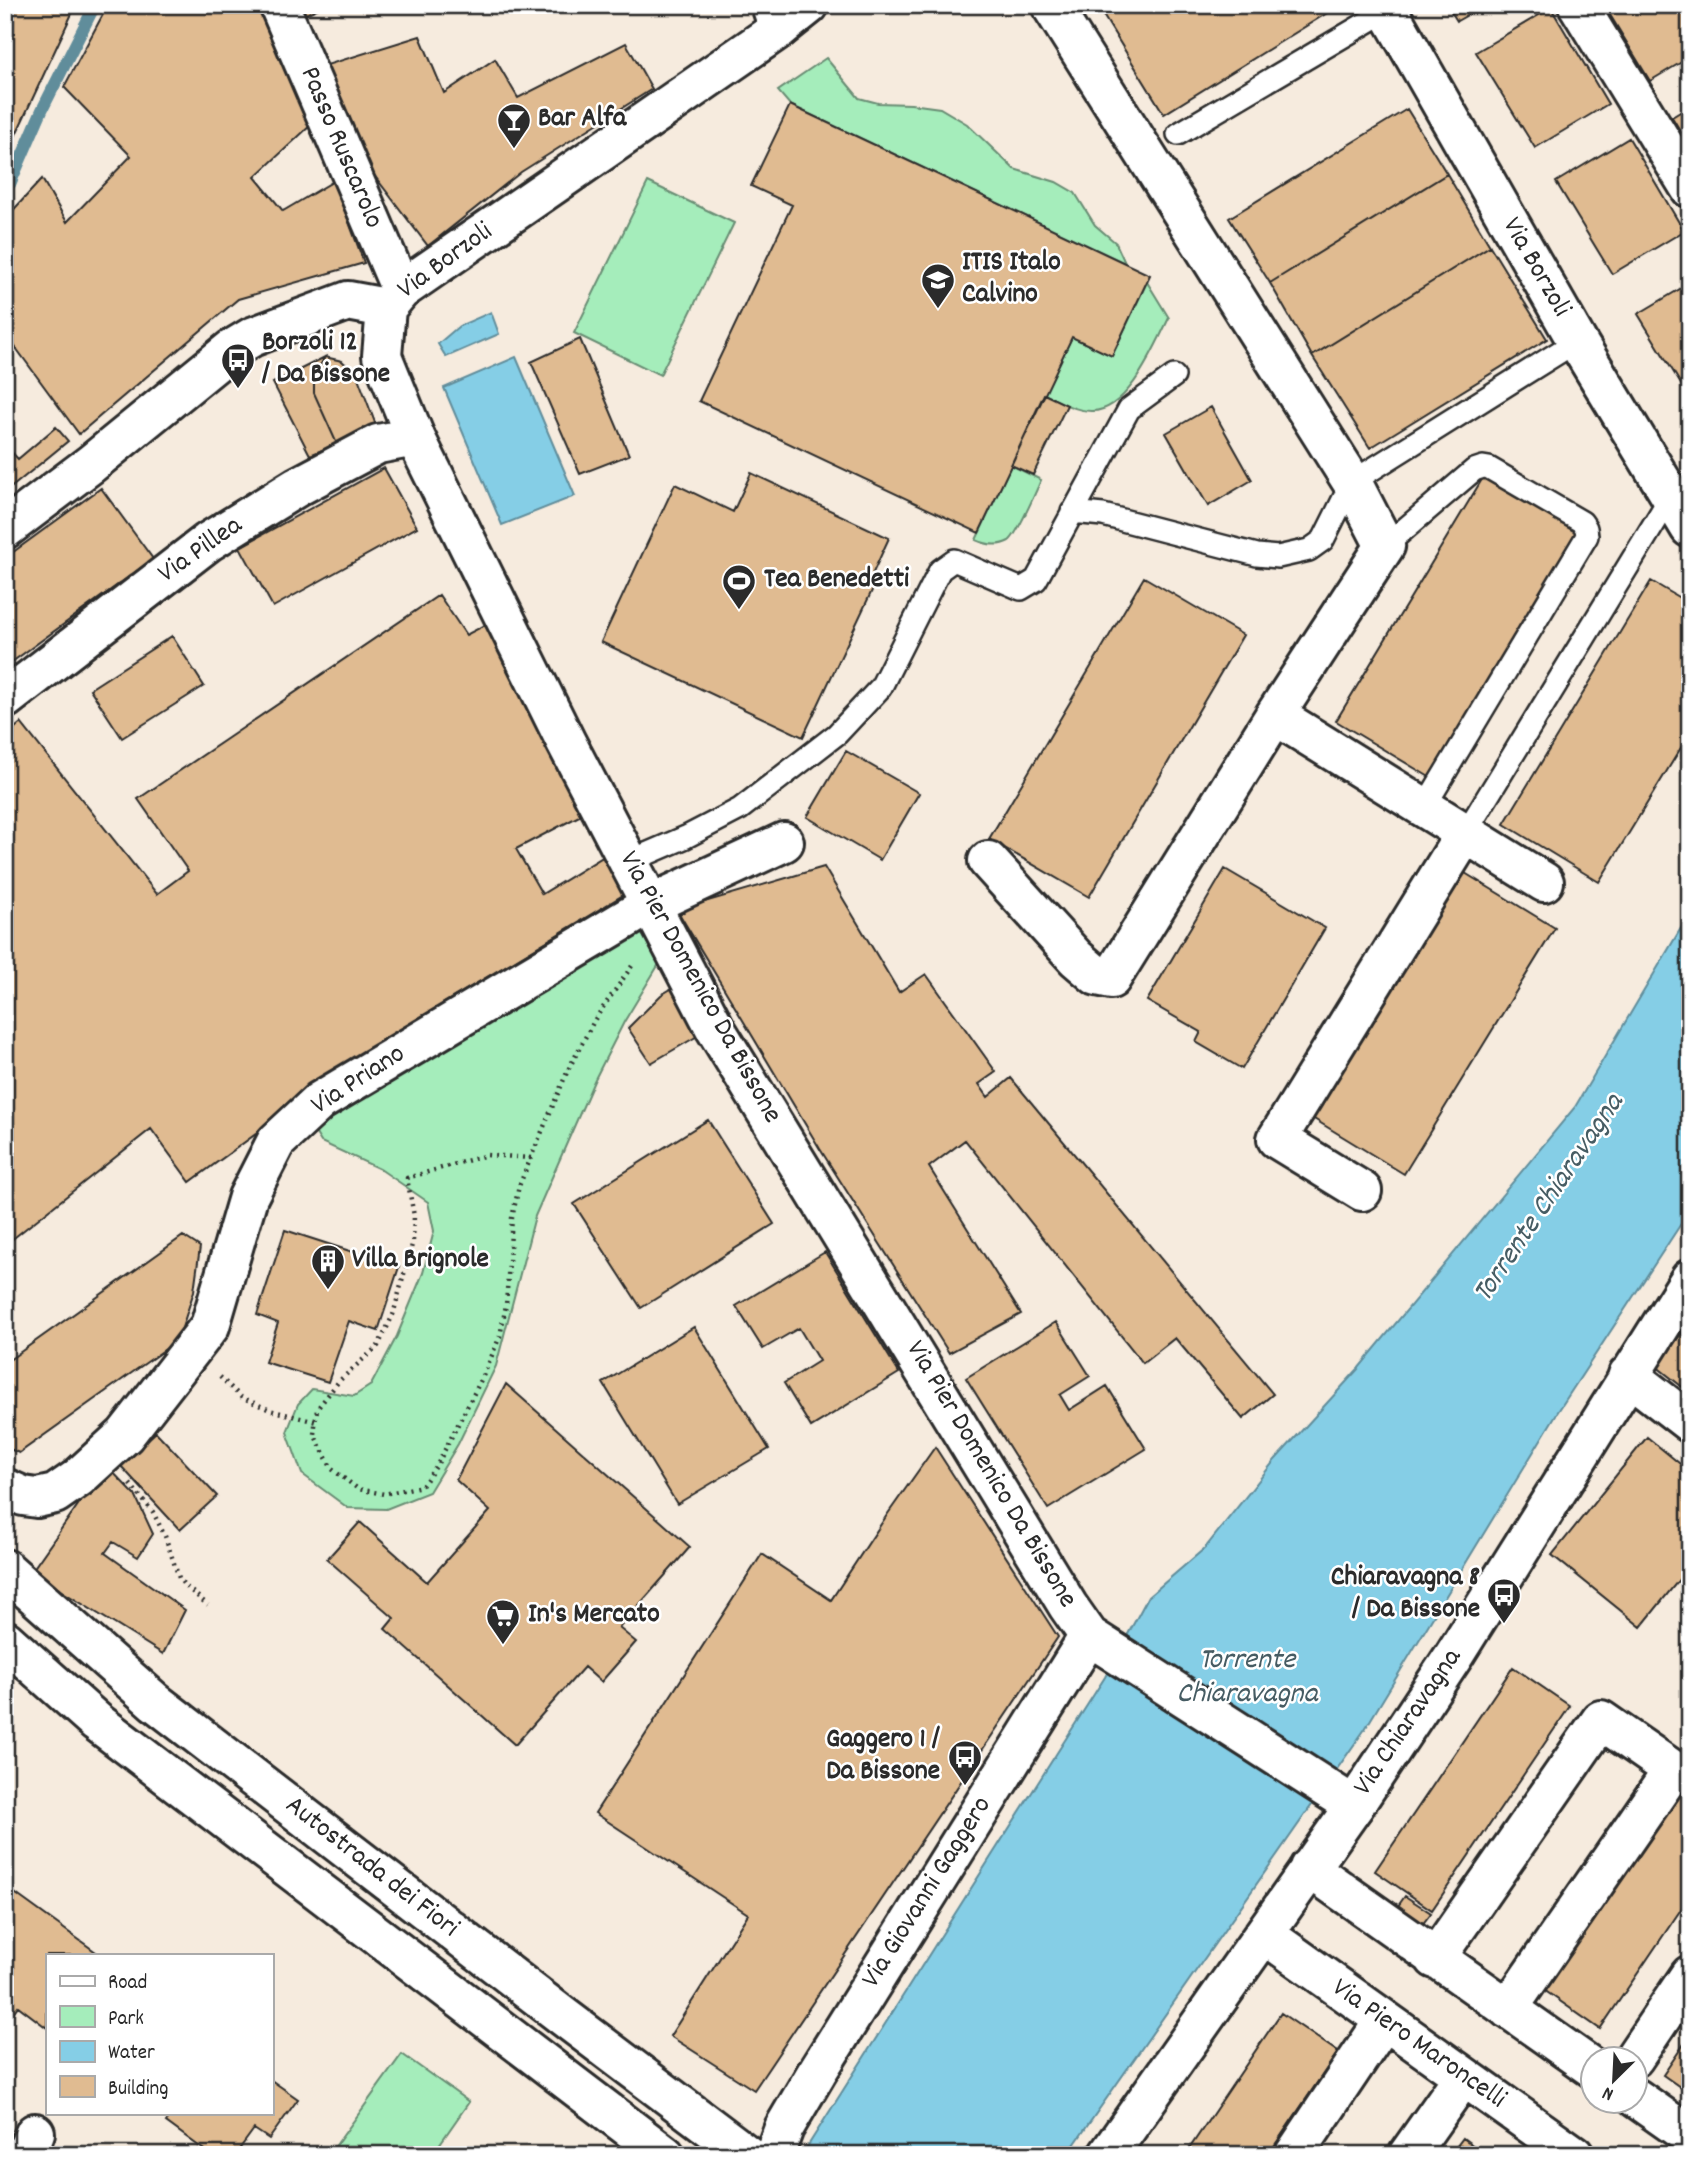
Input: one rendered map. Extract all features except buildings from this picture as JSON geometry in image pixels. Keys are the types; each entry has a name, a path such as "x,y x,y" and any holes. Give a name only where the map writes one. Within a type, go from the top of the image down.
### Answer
{"main road":[{"name":"Passo Ruscarolo","path":"279,5 393,299"},
{"name":"Via Borzoli","path":"5,529 92,464 232,349 252,337 348,301 393,299 775,17 809,5"},
{"path":"988,861 1076,958 1097,976 1111,979 1275,715 1385,546 1352,482 1051,5"},
{"path":"1578,5 1690,188"},
{"name":"Via Borzoli","path":"1386,8 1577,341 1681,512"},
{"name":"Via Pier Domenico Da Bissone","path":"393,299 382,356 415,437 464,539 715,1028 1068,1606 1100,1644"},
{"name":"Via Pillea","path":"5,699 208,542 297,487 378,444 415,437"},
{"path":"1275,715 1544,882"},
{"path":"1362,1191 1277,1139 1466,832"},
{"name":"Via Priano","path":"5,1488 23,1496 37,1498 55,1494 78,1478 125,1435 210,1326 248,1197 276,1142 320,1101 658,919 784,842"},
{"name":"Via Chiaravagna","path":"1108,2155 1310,1868 1343,1799 1453,1657 1690,1279"},
{"path":"1628,1375 1690,1423"},
{"name":"Autostrada dei Fiori","path":"5,1569 132,1684 747,2155"},
{"name":"Autostrada dei Fiori","path":"5,1640 97,1722 665,2155"},
{"path":"1100,1644 1343,1799"},
{"name":"Via Giovanni Gaggero","path":"774,2155 784,2127 817,2072 1100,1644"},
{"path":"1435,1959 1601,1720 1673,1770 1508,2009"},
{"path":"1310,1868 1580,2059"},
{"name":"Via Piero Maroncelli","path":"1264,1934 1568,2153"},
{"path":"1644,2044 1690,1975"},
{"path":"1294,2155 1384,2021"},
{"path":"1408,2155 1463,2077"},
{"path":"1650,2108 1690,2136"}],"lane":[{"path":"1178,135 1386,8"},
{"path":"1072,512 1103,515 1257,555 1278,557 1309,550 1323,540 1352,482 1577,341"},
{"path":"628,862 686,837 740,809 837,734 881,687 940,570 954,559 1021,589 1036,580 1129,409 1174,376"},
{"path":"1385,546 1474,470 1483,467 1582,522 1586,528 1587,537 1425,807"},
{"path":"1466,832 1681,512"}],"path":[{"path":"531,1158 487,1156 407,1178 414,1216 412,1241 393,1315 378,1346 339,1381 317,1409 314,1434 332,1469 358,1489 384,1494 422,1486 437,1465 479,1384 500,1336 506,1305 512,1218 519,1186 531,1158 568,1070 595,1019 635,962 649,947 658,919"},
{"path":"192,1350 241,1397 270,1410 316,1422"},
{"path":"103,1455 136,1489 153,1513 184,1586 208,1605"}],"green space":[{"path":"826,58 859,98 878,103 940,108 967,124 1014,169 1056,182 1075,193 1095,225 1116,243 1125,263 790,105 778,91"},
{"path":"648,182 734,223 660,375 574,333"},
{"path":"1147,282 1169,318 1139,375 1117,401 1104,408 1085,411 1044,394 1072,337 1112,356"},
{"path":"1011,465 1041,480 1031,503 1009,541 992,545 976,540"},
{"path":"638,927 659,964 624,1022 594,1081 535,1216 496,1366 458,1444 429,1492 386,1509 348,1508 302,1474 287,1432 298,1404 312,1389 354,1396 371,1385 397,1336 423,1273 434,1231 428,1202 380,1169 321,1142 311,1126"},
{"path":"402,2054 469,2102 432,2155 329,2155"}],"water":[{"path":"491,312 499,334 446,357 438,344 459,326"},
{"path":"516,357 575,496 502,525 444,388"},
{"name":"Torrente Chiaravagna","path":"1690,913 1690,1210 1557,1413 1365,1729 1067,2155 802,2155 1105,1677 1148,1597 1205,1548 1275,1460 1358,1369 1575,1107"}],"waterway":[{"path":"5,187 10,184 42,110 95,5"}],"place":[{"name":"Bar Alfa","path":"514,150"},
{"name":"ITIS Italo Calvino","path":"938,310"},
{"name":"Borzoli 12 / Da Bissone","path":"238,390"},
{"name":"Tea Benedetti","path":"739,611"},
{"name":"Villa Brignole","path":"328,1291"},
{"name":"Chiaravagna 8 / Da Bissone","path":"1504,1625"},
{"name":"In's Mercato","path":"503,1646"},
{"name":"Gaggero 1 / Da Bissone","path":"965,1787"}]}
